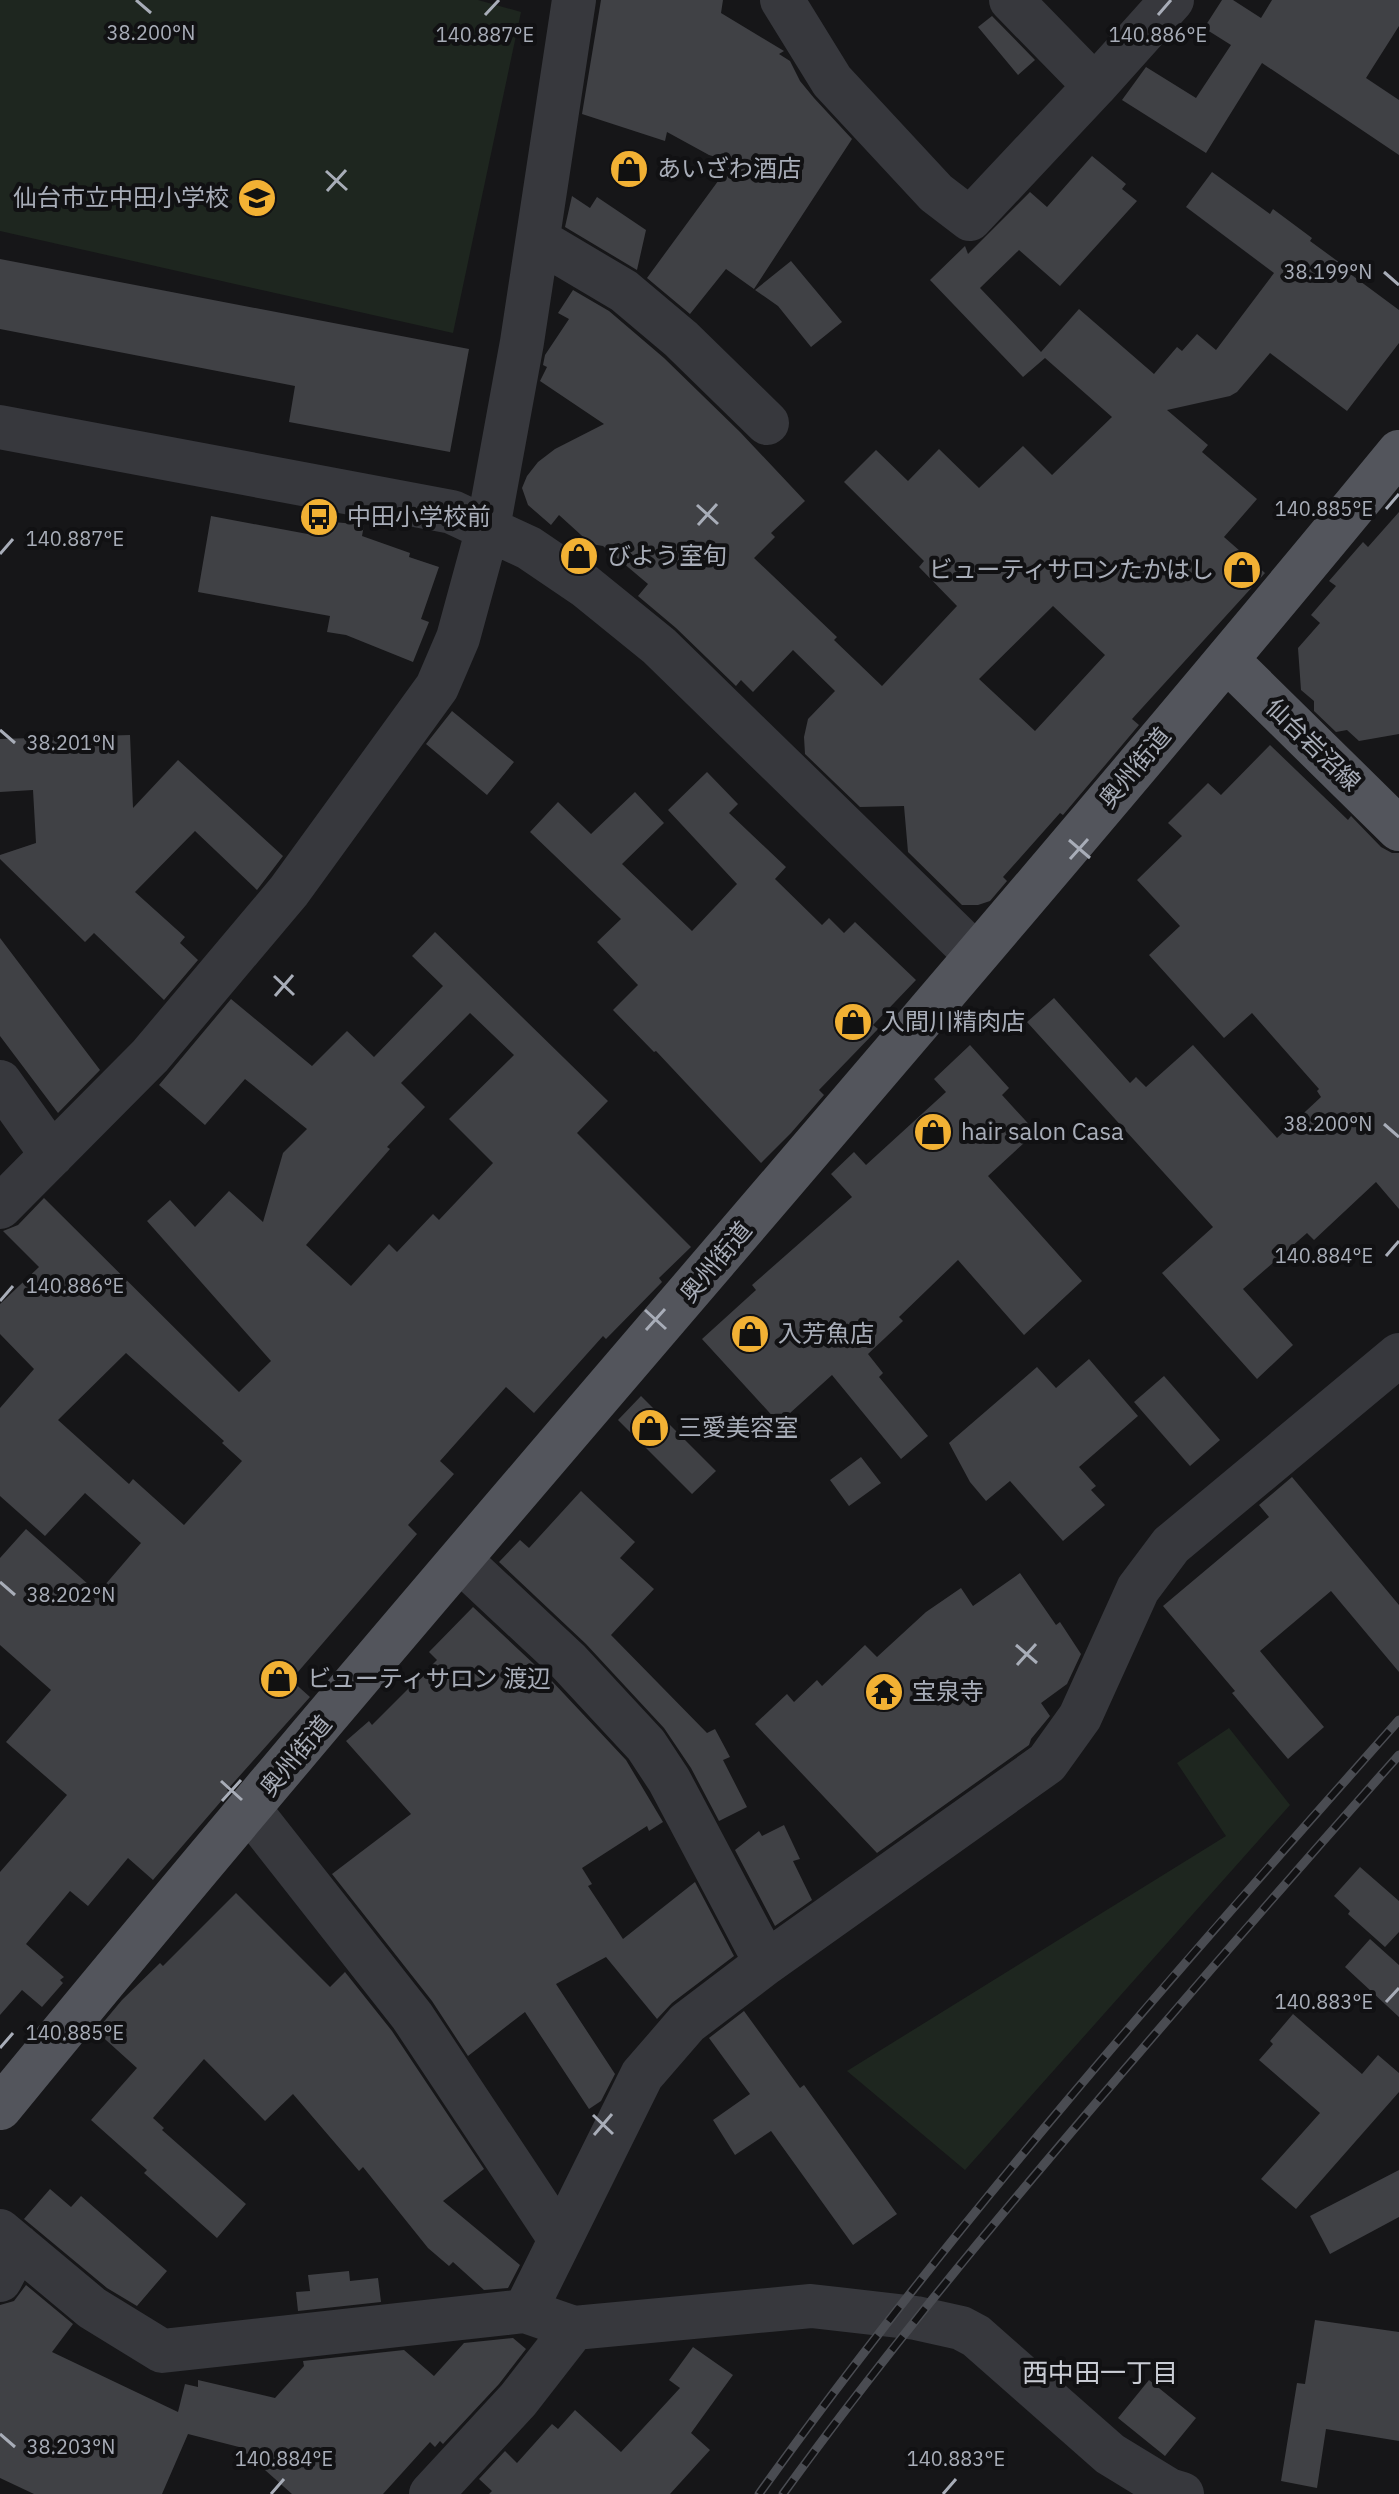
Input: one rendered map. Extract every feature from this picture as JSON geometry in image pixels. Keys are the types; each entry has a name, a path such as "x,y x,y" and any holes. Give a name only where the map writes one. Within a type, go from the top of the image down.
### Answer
{"main road":[{"name":"奥州街道","path":"0,2108 1227,660 1399,452"},
{"name":"仙台岩沼線","path":"1227,660 1399,829"}],"street":[{"path":"0,1207 150,1056 289,891 437,687 458,638 488,528 522,342 574,0"},
{"path":"782,0 832,81 936,193 970,219 1172,0"},
{"path":"1011,0 1095,86"},
{"path":"538,240 624,291 681,339 767,423"},
{"path":"0,427 452,512 529,548 585,586 659,646 976,955"},
{"path":"0,1082 52,1155"},
{"path":"525,2311 642,2075 687,2023 1047,1763 1080,1717 1138,1589 1171,1545 1399,1355"},
{"path":"461,1561 568,1661 646,1745 669,1780 766,1963"},
{"path":"250,1810 412,2016 560,2239"},
{"path":"6,2252 162,2351 525,2311 574,2328 811,2306 916,2318 961,2328 976,2336 1110,2454 1169,2490 1182,2494"},
{"path":"431,2494 518,2400 574,2328"}],"shaded area":[{"name":"仙台市立中田小学校","path":"0,0 478,0 521,12 453,333 0,231"},
{"path":"1229,1728 1290,1805 965,2170 847,2071 1226,1836 1177,1763"}],"building":[{"path":"601,0 723,0 721,13 784,51 779,54 790,61 800,81 852,139 754,289 726,269 690,314 647,278 732,162 709,155 667,132 665,141 582,114"},
{"path":"1222,0 1233,0 1261,18 1272,0 1399,0 1399,26 1366,78 1399,100 1399,155 1262,63 1206,153 1122,100 1146,67 1196,98 1231,45 1204,28"},
{"path":"992,16 1035,60 1018,75 978,27"},
{"path":"1092,156 1126,184 1122,189 1137,201 1060,286 1019,250 980,288 1041,352 1079,309 1154,374 1177,347 1182,351 1197,334 1216,350 1274,273 1186,207 1212,172 1270,214 1273,209 1312,238 1310,241 1351,271 1349,273 1399,310 1399,343 1347,411 1270,353 1237,392 1230,396 1167,410 1208,445 1202,452 1257,499 1224,537 1265,573 1132,719 1139,725 1063,815 1060,813 1003,877 1007,881 990,901 962,905 908,852 904,806 860,807 805,754 804,737 808,719 835,691 793,650 753,692 741,680 736,686 638,596 648,584 603,546 591,544 559,515 551,525 528,505 522,488 538,462 555,449 604,424 540,381 547,367 543,365 545,355 569,319 558,313 573,290 609,311 664,358 805,501 771,533 775,537 754,558 837,637 834,640 882,686 957,606 919,567 924,561 844,482 876,450 908,481 939,449 979,488 1023,446 1052,475 1112,417 1045,358 1023,377 930,280 965,246 968,254 1030,192 1047,207","holes":["1053,606 1105,655 1035,731 979,679"]},
{"path":"572,196 590,208 597,197 646,230 637,270 565,227"},
{"path":"0,259 469,349 450,452 289,422 295,386 0,329"},
{"path":"791,261 842,322 811,347 778,306 755,290"},
{"path":"1399,512 1399,734 1359,741 1347,730 1336,732 1314,711 1314,701 1301,690 1298,648 1320,623 1311,615 1336,586 1329,581 1363,542 1368,547"},
{"path":"211,516 313,535 334,522 364,525 362,536 439,567 421,619 429,622 413,662 346,635 327,632 330,616 198,592"},
{"path":"452,711 514,762 487,795 426,744"},
{"path":"130,735 133,808 178,760 283,856 257,890 195,831 135,892 185,937 180,943 198,960 164,1000 94,933 85,942 0,859 0,855 36,843 33,790 0,792 0,739"},
{"path":"1270,745 1348,820 1351,816 1381,847 1399,853 1399,1209 1376,1182 1314,1240 1307,1233 1243,1289 1293,1345 1257,1379 1162,1273 1213,1227 1027,1022 1054,998 1130,1083 1136,1077 1146,1087 1193,1045 1277,1138 1321,1097 1317,1091 1319,1089 1252,1013 1224,1038 1149,955 1180,926 1137,880 1182,836 1168,823 1208,783 1221,795"},
{"path":"707,772 738,804 729,813 786,867 775,879 822,925 829,918 844,933 855,922 916,980 873,1025 878,1029 819,1090 824,1095 761,1163 656,1051 613,1010 638,985 597,942 621,919 530,832 558,802 591,834 635,792 664,823 622,864 692,931 737,884 668,810"},
{"path":"435,932 608,1101 577,1133 691,1247 659,1278 662,1282 606,1339 603,1336 534,1413 506,1387 440,1461 454,1474 408,1525 417,1534 291,1680 310,1697 227,1790 229,1792 153,1880 128,1858 88,1906 70,1891 26,1944 64,1977 60,1980 63,1983 42,2007 22,1990 0,2015 0,1872 67,1795 6,1742 51,1690 0,1645 0,1558 26,1529 98,1593 141,1543 85,1493 45,1536 0,1496 0,1408 34,1369 0,1334 0,1304 39,1267 3,1231 18,1225 44,1198 239,1392 271,1361 147,1221 170,1200 195,1227 229,1191 263,1222 283,1153 307,1129 245,1079 205,1125 159,1085 231,999 312,1066 347,1031 374,1057 443,986 412,956","holes":["470,1013 514,1055 449,1119 493,1163 439,1220 433,1214 397,1252 389,1244 351,1286 306,1245 390,1149 387,1147 425,1107 401,1083","126,1353 242,1461 184,1525 133,1479 129,1484 58,1420"]},
{"path":"0,938 100,1070 58,1113 0,1036"},
{"path":"970,1045 1009,1088 1002,1095 1036,1132 988,1176 1082,1281 1024,1335 958,1260 899,1317 903,1321 868,1354 883,1373 879,1377 928,1436 901,1459 832,1375 779,1423 702,1339 756,1290 752,1285 852,1197 831,1174 854,1152 866,1165 946,1092 934,1079"},
{"path":"1089,1359 1138,1416 1079,1467 1096,1486 1091,1490 1105,1505 1063,1541 1010,1481 986,1501 970,1482 949,1443 1037,1367 1056,1388"},
{"path":"1164,1376 1220,1440 1190,1466 1134,1402"},
{"path":"641,1396 716,1471 692,1494 618,1420"},
{"path":"861,1457 881,1483 849,1506 830,1480"},
{"path":"1292,1477 1399,1605 1399,1672 1331,1591 1260,1651 1324,1727 1288,1759 1163,1606 1269,1517 1259,1505"},
{"path":"581,1491 635,1542 620,1558 654,1589 611,1635 707,1733 715,1729 730,1757 723,1760 747,1807 719,1821 691,1768 664,1728 586,1644 499,1562 520,1540 529,1548"},
{"path":"1020,1573 1056,1625 1060,1622 1081,1654 1067,1684 1041,1703 1050,1716 1029,1745 877,1853 755,1724 787,1694 794,1702 817,1680 822,1686 865,1645 877,1657 926,1612 961,1588 973,1606"},
{"path":"473,1607 550,1679 626,1760 663,1822 649,1831 647,1826 582,1868 592,1884 588,1886 623,1939 695,1882 734,1956 672,2003 657,2019 606,1957 556,1984 615,2074 601,2101 589,2109 525,2012 468,2056 432,2001 332,1874 411,1814 346,1741 369,1721 372,1725 437,1660 429,1652"},
{"path":"784,1825 800,1859 793,1861 812,1900 775,1926 735,1850 759,1831 762,1836"},
{"path":"1360,1867 1399,1901 1399,1932 1385,1947 1348,1914 1350,1911 1334,1896"},
{"path":"236,1893 330,1987 345,1972 392,2031 484,2169 443,2201 520,2265 508,2288 484,2290 453,2262 449,2266 428,2248 363,2167 359,2171 293,2094 265,2121 204,2059 153,2118 164,2128 162,2130 246,2204 217,2238 144,2173 147,2170 91,2120 137,2068 96,2031 122,2000 160,1963 163,1966"},
{"path":"1370,1939 1399,1965 1399,2017 1345,1967"},
{"path":"744,2011 800,2088 804,2085 897,2214 853,2245 771,2131 735,2155 713,2120 750,2094 709,2038"},
{"path":"1293,2014 1362,2074 1378,2055 1399,2073 1399,2092 1296,2209 1261,2179 1320,2113 1259,2060 1273,2044 1270,2041"},
{"path":"1399,2170 1399,2217 1330,2254 1310,2216"},
{"path":"50,2189 71,2207 81,2196 167,2271 137,2306 107,2288 24,2219"},
{"path":"349,2271 350,2281 378,2278 381,2302 298,2311 296,2292 310,2291 308,2275"},
{"path":"26,2285 73,2324 52,2352 178,2412 185,2384 198,2387 198,2380 275,2398 304,2366 303,2361 404,2350 434,2376 464,2343 513,2338 526,2349 499,2384 443,2444 440,2441 435,2447 430,2442 383,2494 292,2494 239,2447 188,2434 162,2494 34,2494 0,2478 0,2305 14,2301"},
{"path":"1315,2320 1399,2332 1399,2441 1326,2429 1317,2488 1281,2481 1297,2383 1305,2384"},
{"path":"693,2347 733,2375 691,2433 710,2450 670,2494 489,2494 492,2491 479,2479 505,2451 517,2463 552,2424 558,2429 575,2410 621,2452 680,2388 669,2380"},
{"path":"1149,2380 1196,2418 1165,2456 1118,2418"}],"railway":[{"path":"759,2494 833,2393 989,2195 1150,2003 1399,1720"},
{"path":"783,2494 888,2355 998,2219 1399,1755"}],"place":[{"name":"あいざわ酒店","path":"629,169"},
{"name":"仙台市立中田小学校","path":"257,198"},
{"name":"中田小学校前","path":"319,517"},
{"name":"びよう室旬","path":"579,556"},
{"name":"ビューティサロンたかはし","path":"1242,570"},
{"name":"入間川精肉店","path":"853,1022"},
{"name":"hair salon Casa","path":"933,1132"},
{"name":"入芳魚店","path":"750,1334"},
{"name":"三愛美容室","path":"650,1428"},
{"name":"ビューティサロン 渡辺","path":"279,1679"},
{"name":"宝泉寺","path":"884,1692"}],"district":[{"name":"西中田一丁目","path":"1100,2373"}]}
